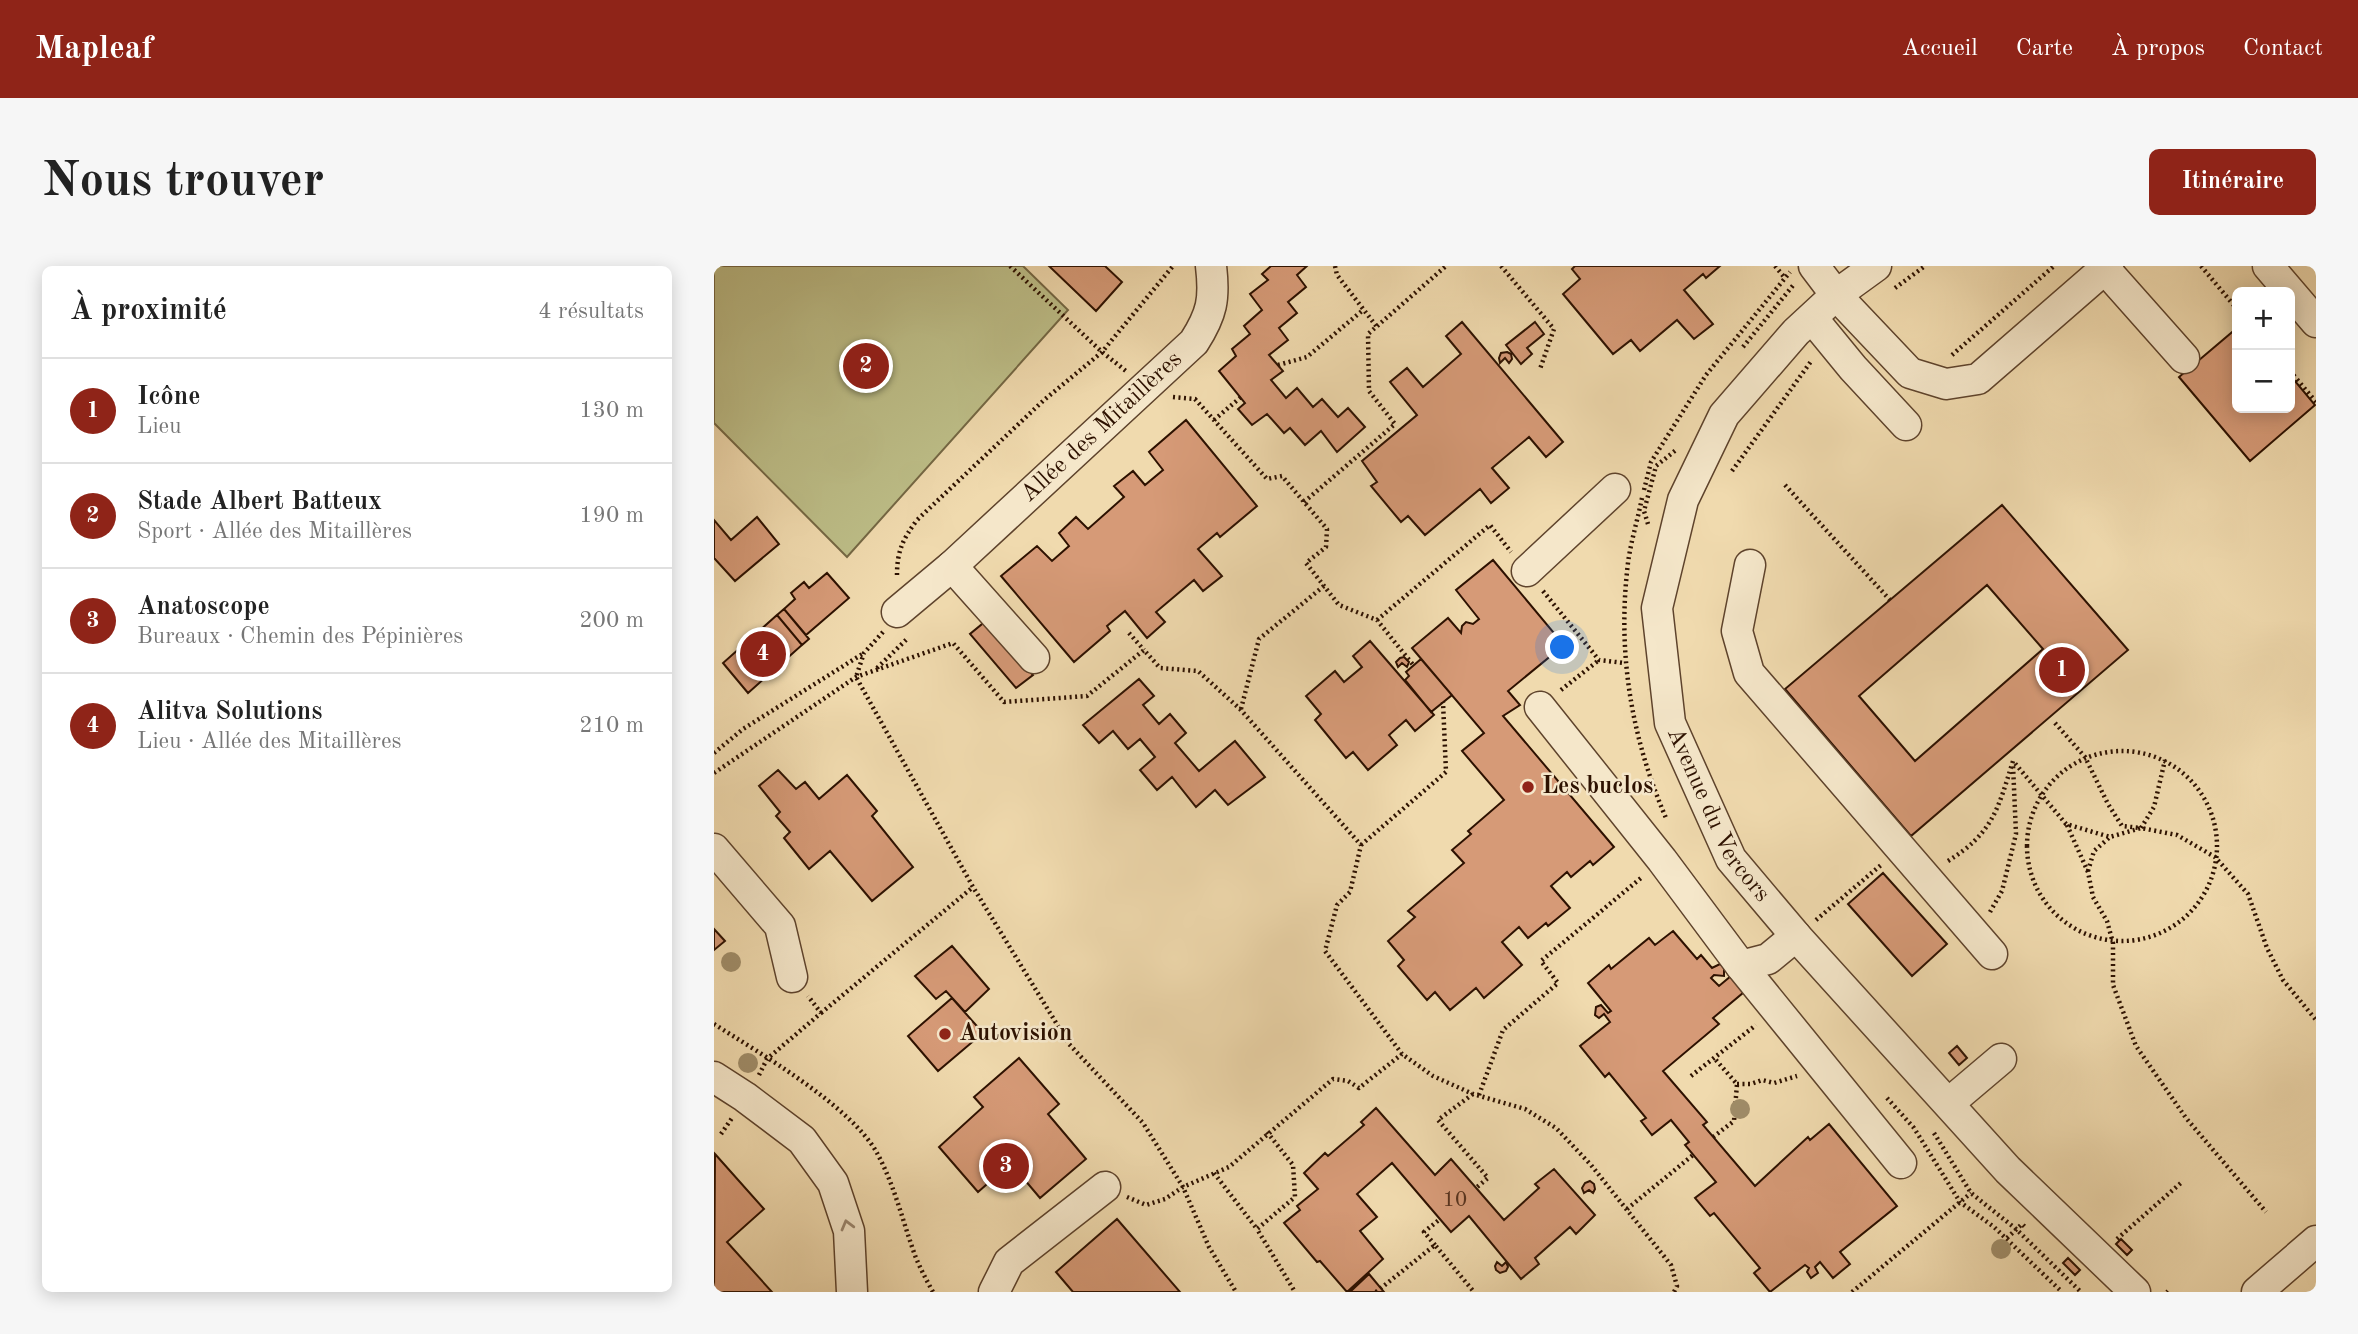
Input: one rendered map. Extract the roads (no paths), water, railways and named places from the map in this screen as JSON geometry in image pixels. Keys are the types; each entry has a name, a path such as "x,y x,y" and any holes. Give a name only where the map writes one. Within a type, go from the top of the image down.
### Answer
{"street":[{"name":"Allée des Mitaillères","path":"897,612 952,566 1194,342 1208,319 1213,284 1211,266"},
{"name":"Avenue du Vercors","path":"1876,266 1836,295 1812,318 1724,415 1683,500 1657,608 1670,723 1731,859 1804,929 2008,1170 2135,1292"},
{"path":"2268,266 2316,322"},
{"path":"1807,271 1836,295 1910,373 1946,384 1978,379 2107,268 2184,358"},
{"path":"1812,318 1853,368 1906,425"},
{"path":"1527,571 1615,489"},
{"path":"1750,565 1737,631 1749,673 1992,954"},
{"path":"952,566 1034,658"},
{"path":"1540,707 1662,860 1775,1009 1901,1163"},
{"path":"714,849 780,926 792,977"},
{"path":"1741,966 1768,959 1804,929"},
{"path":"1949,1103 2001,1059"},
{"path":"714,1077 746,1097 802,1140 833,1183 849,1231 852,1292"},
{"path":"995,1292 1009,1262 1105,1187"},
{"path":"2257,1292 2316,1241"}],"place":[{"name":"Stade Albert Batteux","path":"866,366"},
{"name":"Alitva Solutions","path":"763,654"},
{"name":"Icône","path":"2062,670"},
{"name":"Les buclos","path":"1528,787"},
{"name":"Autovision","path":"945,1034"},
{"name":"Anatoscope","path":"1006,1166"}]}
